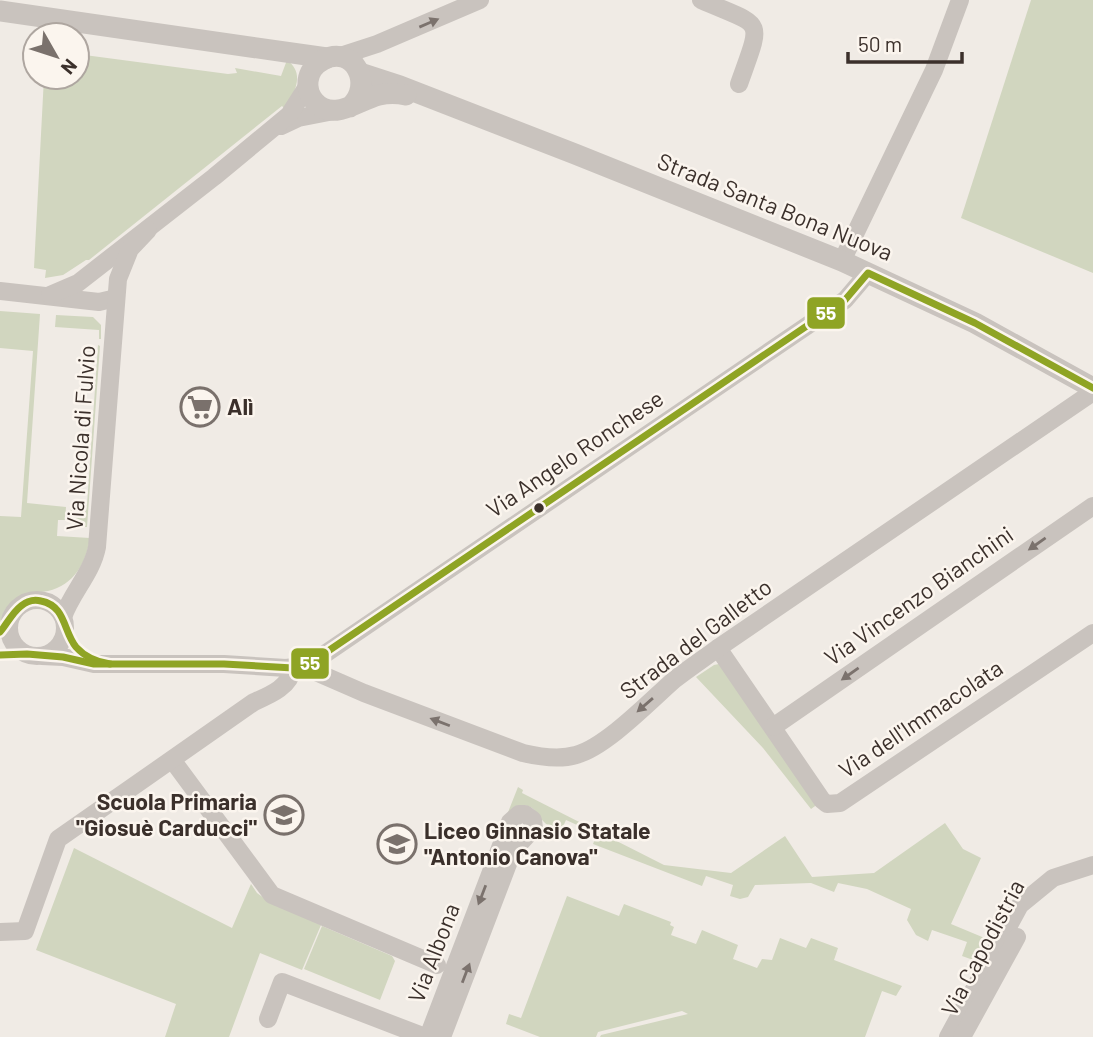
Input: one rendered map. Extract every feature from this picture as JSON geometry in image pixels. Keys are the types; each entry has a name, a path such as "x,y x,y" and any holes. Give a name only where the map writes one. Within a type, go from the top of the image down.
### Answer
{"street":[{"path":"263,137 289,115 313,68 332,57 377,44 480,0"},
{"path":"701,0 745,18 755,28 756,37 739,84"},
{"path":"842,261 934,70 960,0"},
{"path":"0,11 352,62 362,86 360,93 342,109"},
{"path":"358,71 368,52 377,44"},
{"path":"271,49 296,60 305,71 312,98 317,104 342,109"},
{"name":"Strada Santa Bona Nuova","path":"358,71 842,261 975,323 1093,390"},
{"path":"263,137 287,122 342,109 388,94 425,97"},
{"name":"Via Nicola di Fulvio","path":"50,295 78,283 263,137"},
{"name":"Via Nicola di Fulvio","path":"64,623 68,604 93,563 99,536 120,272 126,256 148,230"},
{"name":"Via Angelo Ronchese","path":"298,667 326,653 845,300 868,273"},
{"path":"78,283 88,280 98,282 116,296"},
{"name":"Via Nicola di Fulvio","path":"0,291 85,301 107,301 116,296"},
{"path":"85,301 100,309 114,323"},
{"name":"Strada del Galletto","path":"0,655 63,657 88,663 110,664 298,667 523,753 562,757 575,755 594,746 718,648 1093,390"},
{"name":"Via Vincenzo Bianchini","path":"773,727 1093,506"},
{"path":"36,600 52,604 64,623 58,647 34,655 14,644 5,626 20,606 36,600 55,594 84,577"},
{"name":"Strada del Galletto","path":"64,623 82,653 96,661 110,664"},
{"name":"Via dell'Immacolata","path":"718,648 827,804 840,803 1093,633"},
{"path":"254,702 263,687 266,667"},
{"path":"6,932 25,931 58,839 254,702 284,685 298,667"},
{"path":"173,761 272,895 437,965"},
{"name":"Via Albona","path":"268,1018 282,982 427,1037 510,822 519,814 525,814 533,820 534,828 511,856 442,1037"},
{"name":"Via Capodistria","path":"948,1037 1020,905 1046,882 1093,865"},
{"name":"Via Capodistria","path":"962,1037 1046,882"}],"green space":[{"path":"1031,0 1093,0 1093,273 961,218"},
{"path":"91,56 228,74 237,73 235,68 281,76 287,60 293,65 296,84 285,109 282,106 89,260 63,275 45,278 46,270 34,268 43,91 91,91"},
{"path":"0,311 40,314 27,503 66,507 65,520 58,520 57,536 90,538 82,564 72,578 57,588 27,593 17,598 0,621 0,516 21,517 33,351 0,348"},
{"path":"56,315 93,317 101,325 101,339 99,330 55,327"},
{"path":"98,345 87,527 83,527 83,522 70,520 71,507 75,508 75,504 87,505"},
{"path":"719,664 818,804 811,809 763,748 696,677"},
{"path":"518,787 523,790 522,793 664,865 731,873 785,836 812,877 874,873 945,823 963,849 981,858 951,924 987,939 976,961 962,956 967,942 932,930 928,941 916,935 907,920 911,909 867,889 838,883 834,892 811,883 755,885 748,897 740,899 730,896 733,885 706,876 702,886 593,844 597,834 566,820 561,831 552,828 527,806 522,805 503,825"},
{"path":"74,848 232,928 251,884 264,898 321,925 302,970 260,953 229,1037 165,1037 176,1004 36,950"},
{"path":"567,896 619,916 624,904 671,922 670,925 674,927 671,935 696,944 702,930 738,945 733,959 757,968 762,959 772,960 780,938 806,948 811,938 838,948 834,960 902,986 896,996 882,991 865,1037 600,1037 688,1014 682,1011 598,1032 596,1037 540,1037 506,1024 509,1014 521,1018"},
{"path":"322,926 392,956 395,961 380,1000 304,969"}],"transit line":[{"name":"55","path":"0,655 63,657 94,664 224,664 293,668 309,664 845,300 868,273 975,323 1093,388"},
{"name":"55","path":"0,632 23,604 33,600 41,601 55,608 60,614 72,641 80,651 92,659 110,664"}],"place":[{"name":"Alì","path":"200,407"},
{"name":"Scuola Primaria \"Giosuè Carducci\"","path":"284,815"},
{"name":"Liceo Ginnasio Statale \"Antonio Canova\"","path":"397,844"}]}
